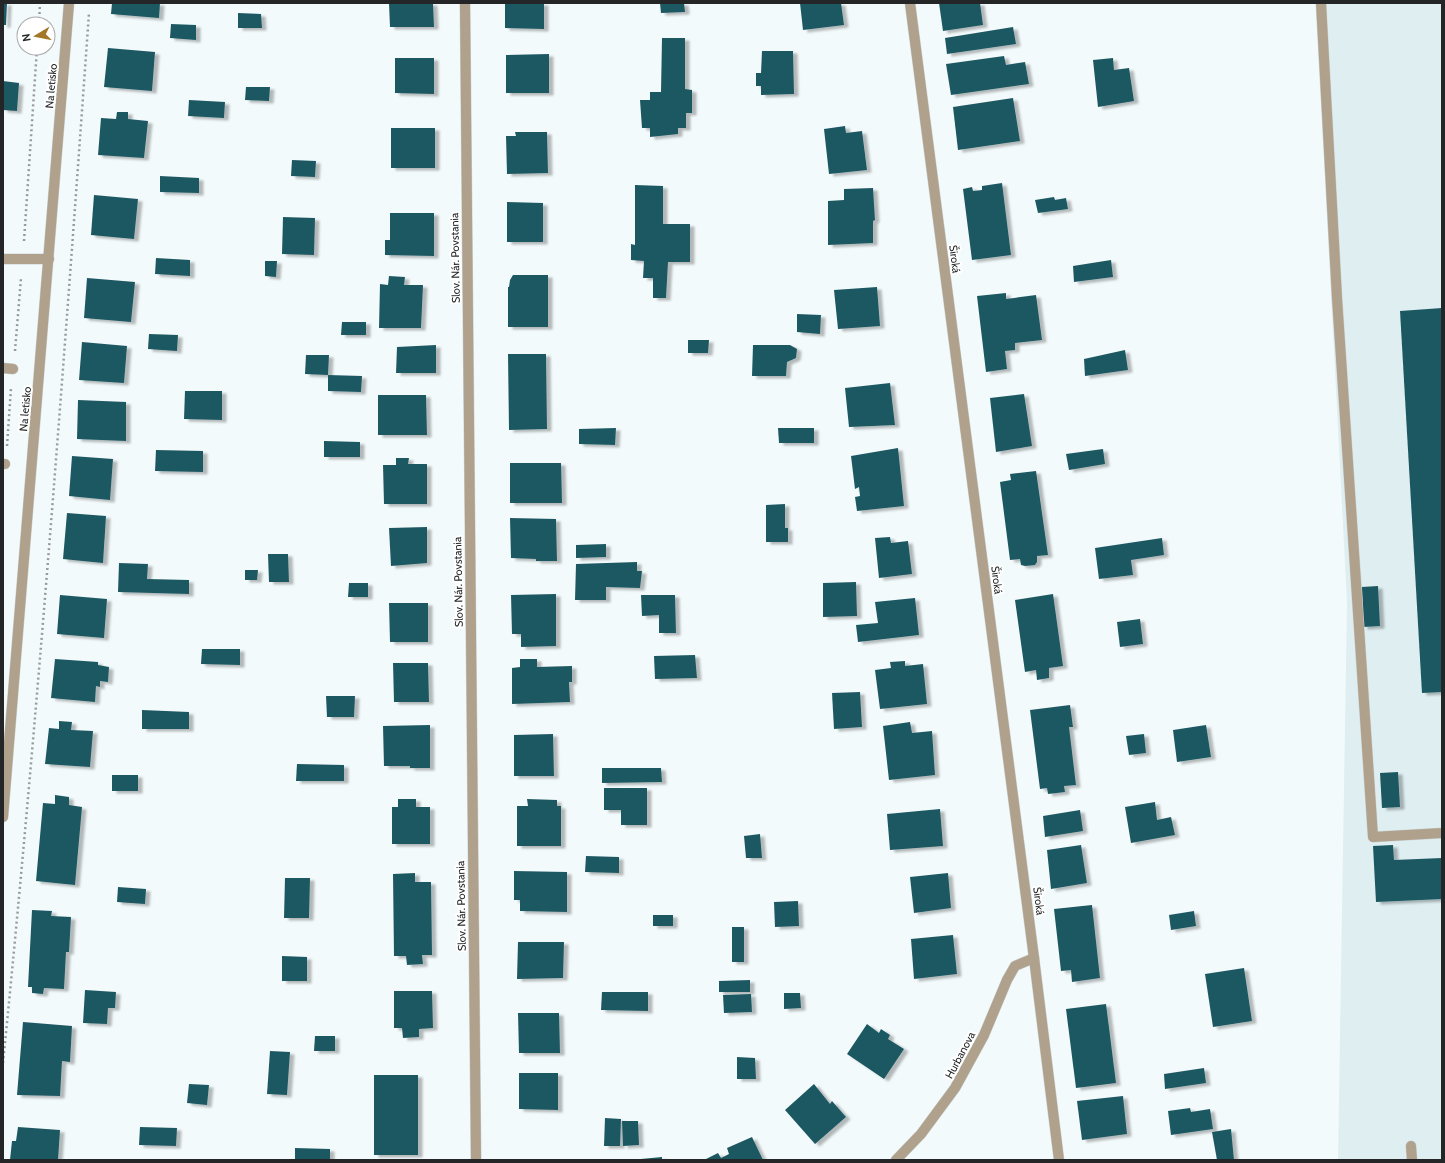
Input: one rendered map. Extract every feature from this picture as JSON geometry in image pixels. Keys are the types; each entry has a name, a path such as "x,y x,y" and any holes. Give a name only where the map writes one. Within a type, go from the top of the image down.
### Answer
{"street":[{"name":"Na letisko","path":"3,817 69,3"},
{"name":"Slov. Nár. Povstania","path":"465,3 476,1160"},
{"name":"Široká","path":"910,3 1059,1160"},
{"path":"1321,3 1337,298 1373,838 1442,833"},
{"path":"3,259 49,259"},
{"name":"Hurbanova","path":"896,1160 921,1134 955,1088 984,1035 1007,980 1015,966 1034,958"},
{"path":"1411,1146 1412,1160"}],"path":[{"path":"39,16 40,3"},
{"path":"3,1063 23,865 69,294 89,11"}],"shaded area":[{"path":"1316,3 1442,3 1442,1160 1338,1160 1347,603"}],"building":[{"path":"3,3 7,3 6,25 3,25"},
{"path":"112,3 160,3 159,18 111,14"},
{"path":"389,3 433,3 434,27 390,27"},
{"path":"505,3 544,3 544,29 505,28"},
{"path":"660,3 684,3 685,12 661,13"},
{"path":"800,3 841,3 844,25 803,30"},
{"path":"939,3 980,3 983,25 943,31"},
{"path":"238,13 261,14 262,28 238,28"},
{"path":"171,24 196,25 196,40 170,38"},
{"path":"1013,27 1016,44 947,54 945,38"},
{"path":"662,38 685,38 685,89 692,90 692,113 686,113 686,128 678,128 678,134 650,137 650,128 642,128 640,100 650,100 650,92 661,92"},
{"path":"108,48 155,52 152,91 104,87"},
{"path":"762,51 793,51 794,94 761,95 761,86 756,86 756,73 761,73"},
{"path":"549,54 549,93 506,93 506,55"},
{"path":"1004,56 1006,65 1025,62 1029,84 951,95 946,64"},
{"path":"395,58 434,58 434,94 395,93"},
{"path":"1113,58 1114,70 1129,68 1134,101 1098,107 1093,60"},
{"path":"3,81 19,83 17,111 3,110"},
{"path":"246,87 270,87 269,101 245,100"},
{"path":"1013,98 1020,141 958,150 953,107"},
{"path":"189,100 225,102 224,118 188,116"},
{"path":"117,112 128,112 128,119 148,121 144,158 98,155 101,118 116,119"},
{"path":"845,126 846,133 862,131 867,170 829,174 824,129"},
{"path":"391,128 435,128 435,168 391,168"},
{"path":"515,132 547,132 548,173 507,174 506,136 516,136"},
{"path":"292,160 316,161 315,177 291,176"},
{"path":"160,176 199,178 199,193 160,192"},
{"path":"1002,183 1011,255 972,260 963,189 972,187 973,191 982,190 982,186"},
{"path":"635,185 663,186 663,224 690,224 690,262 668,262 666,298 653,298 653,278 643,278 644,261 631,260 631,244 635,245"},
{"path":"873,188 875,220 873,221 873,243 828,245 828,201 844,200 844,189"},
{"path":"94,195 138,199 134,239 91,235"},
{"path":"1054,197 1055,200 1066,198 1068,209 1038,213 1035,200"},
{"path":"507,202 543,203 543,242 507,242"},
{"path":"390,213 434,213 434,256 385,255 385,240 390,240"},
{"path":"283,217 315,218 314,255 282,254"},
{"path":"156,258 190,260 190,276 155,274"},
{"path":"1111,260 1113,277 1074,282 1073,266"},
{"path":"265,261 277,261 276,277 265,276"},
{"path":"513,275 548,275 548,327 508,327 508,287"},
{"path":"389,276 405,277 404,285 423,285 421,328 379,328 380,284 388,285"},
{"path":"87,278 135,282 131,322 84,318"},
{"path":"877,287 880,326 838,329 834,290"},
{"path":"1006,293 1006,299 1036,295 1042,340 1015,343 1015,350 1005,351 1007,369 986,372 977,296"},
{"path":"1442,308 1442,692 1422,693 1400,311"},
{"path":"797,314 821,315 820,334 797,332"},
{"path":"342,322 366,322 366,335 341,335"},
{"path":"149,334 178,335 177,351 148,349"},
{"path":"688,340 709,340 708,353 688,353"},
{"path":"82,342 127,346 124,383 79,380"},
{"path":"436,345 436,373 396,373 397,347"},
{"path":"753,345 790,345 797,349 796,358 787,362 786,376 752,376"},
{"path":"1125,350 1128,370 1085,376 1084,359"},
{"path":"508,354 546,354 547,429 509,430"},
{"path":"306,355 329,355 328,375 305,374"},
{"path":"328,375 362,376 361,392 328,391"},
{"path":"890,383 895,425 849,427 845,388"},
{"path":"185,391 222,391 222,420 184,419"},
{"path":"1024,394 1032,446 996,452 990,398"},
{"path":"378,395 426,395 427,435 378,435"},
{"path":"78,400 126,402 126,441 77,439"},
{"path":"616,428 615,445 579,444 579,429"},
{"path":"778,428 814,428 814,443 779,443"},
{"path":"324,441 360,442 360,457 324,457"},
{"path":"898,448 904,506 857,511 855,497 860,496 859,487 855,489 851,456"},
{"path":"1103,449 1105,464 1069,470 1066,454"},
{"path":"156,450 203,451 203,472 155,471"},
{"path":"72,456 113,459 110,500 69,496"},
{"path":"396,458 409,458 408,464 427,464 427,504 384,504 383,465 396,465"},
{"path":"510,463 561,463 562,503 510,503"},
{"path":"1036,471 1048,555 1037,556 1037,562 1035,565 1025,566 1021,565 1020,559 1010,560 1000,482 1011,480 1010,474"},
{"path":"785,504 785,528 788,528 788,542 766,542 766,505"},
{"path":"67,513 106,516 103,563 63,559"},
{"path":"510,518 556,519 557,561 536,561 536,559 511,558"},
{"path":"427,527 427,563 391,566 389,528"},
{"path":"890,537 891,543 908,541 912,574 879,578 875,538"},
{"path":"1162,538 1164,555 1131,560 1133,575 1099,579 1095,548"},
{"path":"606,544 606,557 576,558 576,545"},
{"path":"268,554 288,554 289,582 269,582"},
{"path":"637,562 637,571 642,571 640,588 606,587 606,600 575,600 576,564"},
{"path":"119,563 148,564 147,579 189,580 189,594 118,592"},
{"path":"245,570 258,570 257,580 245,580"},
{"path":"856,582 857,616 823,617 823,583"},
{"path":"349,583 368,583 368,597 348,597"},
{"path":"1378,586 1380,626 1363,627 1362,587"},
{"path":"556,594 556,646 521,647 521,634 512,634 511,595"},
{"path":"1053,594 1063,666 1049,668 1049,678 1037,680 1036,670 1025,672 1015,600"},
{"path":"60,595 107,599 104,638 57,634"},
{"path":"641,595 675,595 676,633 659,633 659,615 642,616"},
{"path":"915,598 919,635 858,642 856,625 878,623 875,602"},
{"path":"389,603 428,603 428,642 390,642"},
{"path":"1140,619 1143,644 1120,647 1117,622"},
{"path":"202,649 240,649 240,665 201,664"},
{"path":"695,655 697,678 655,679 654,656"},
{"path":"55,659 98,662 98,665 109,667 108,682 100,681 100,687 96,686 95,702 51,698"},
{"path":"520,659 537,659 537,667 572,666 572,682 569,682 570,702 512,704 512,668 520,667"},
{"path":"905,661 905,666 923,664 927,704 880,709 875,670 891,668 890,662"},
{"path":"393,663 428,663 429,702 394,702"},
{"path":"860,692 862,727 834,729 832,693"},
{"path":"326,696 355,696 354,717 327,717"},
{"path":"1070,705 1073,727 1069,727 1076,785 1064,786 1065,792 1048,794 1047,788 1040,789 1030,710"},
{"path":"142,710 189,712 189,729 142,729"},
{"path":"59,721 72,722 71,730 93,731 90,767 45,764 49,728 59,729"},
{"path":"910,722 912,733 932,731 935,775 889,780 883,726"},
{"path":"430,725 430,768 384,766 383,726"},
{"path":"1206,725 1211,757 1177,762 1173,730"},
{"path":"553,734 554,776 514,776 514,735"},
{"path":"1144,734 1146,753 1129,755 1126,736"},
{"path":"297,764 344,765 344,781 296,781"},
{"path":"602,768 661,768 662,782 602,783"},
{"path":"1398,772 1400,807 1382,808 1380,773"},
{"path":"112,775 138,775 138,791 112,791"},
{"path":"604,788 647,788 647,825 621,825 621,810 604,810"},
{"path":"55,795 69,797 69,805 82,807 75,885 36,881 43,803 55,804"},
{"path":"398,799 416,799 416,807 430,807 430,844 392,844 392,807 398,807"},
{"path":"527,799 557,800 557,806 561,806 561,846 517,846 517,806 528,806"},
{"path":"1155,802 1157,820 1171,817 1175,835 1131,843 1125,807"},
{"path":"940,809 943,846 890,850 887,814"},
{"path":"1080,810 1083,831 1045,837 1043,816"},
{"path":"760,834 762,858 746,858 744,836"},
{"path":"1081,845 1087,883 1051,889 1047,850"},
{"path":"1393,845 1394,860 1442,858 1442,899 1376,902 1373,846"},
{"path":"586,856 619,857 619,873 585,872"},
{"path":"514,871 567,872 567,912 520,911 520,900 514,900"},
{"path":"415,873 415,882 431,882 432,955 422,955 423,964 407,965 406,956 394,956 393,874"},
{"path":"948,873 951,908 914,913 910,877"},
{"path":"285,878 310,878 309,918 284,918"},
{"path":"118,887 146,889 145,904 117,902"},
{"path":"798,901 799,926 775,927 774,902"},
{"path":"1092,905 1100,978 1072,982 1071,970 1061,971 1054,909"},
{"path":"32,910 52,911 51,916 71,917 69,952 66,952 64,989 44,988 43,994 32,993 32,987 28,987"},
{"path":"1194,911 1196,926 1171,930 1169,915"},
{"path":"653,915 673,915 673,926 653,926"},
{"path":"732,927 744,927 744,962 732,962"},
{"path":"953,935 957,974 914,979 911,939"},
{"path":"518,942 564,942 563,978 517,979"},
{"path":"282,956 307,957 307,981 282,981"},
{"path":"1244,968 1252,1021 1213,1027 1205,974"},
{"path":"750,980 750,992 719,992 719,981"},
{"path":"85,990 116,992 115,1008 108,1008 107,1024 83,1023"},
{"path":"394,991 432,991 433,1028 419,1029 419,1037 403,1038 402,1028 394,1028"},
{"path":"602,992 648,992 648,1011 601,1010"},
{"path":"784,993 800,993 801,1008 784,1009"},
{"path":"751,994 752,1012 724,1013 723,995"},
{"path":"1106,1004 1116,1083 1076,1088 1066,1009"},
{"path":"518,1013 559,1013 560,1053 519,1053"},
{"path":"23,1022 72,1026 70,1062 62,1061 60,1096 17,1095"},
{"path":"867,1024 879,1033 881,1029 890,1035 888,1039 904,1049 884,1079 847,1054"},
{"path":"315,1036 335,1036 335,1051 314,1051"},
{"path":"270,1051 290,1052 287,1095 267,1094"},
{"path":"737,1057 755,1058 756,1079 737,1079"},
{"path":"1204,1068 1206,1083 1165,1089 1164,1074"},
{"path":"519,1073 558,1073 558,1110 519,1109"},
{"path":"374,1075 418,1075 418,1155 374,1155"},
{"path":"189,1084 209,1085 207,1105 187,1103"},
{"path":"814,1084 830,1104 832,1101 846,1117 815,1144 785,1110"},
{"path":"1123,1096 1127,1134 1082,1140 1077,1101"},
{"path":"1190,1108 1191,1112 1210,1109 1213,1129 1171,1135 1168,1111"},
{"path":"605,1118 621,1119 620,1146 604,1146"},
{"path":"622,1121 638,1121 639,1145 623,1146"},
{"path":"18,1127 60,1130 58,1160 10,1160 12,1141 16,1141"},
{"path":"140,1127 177,1128 176,1146 139,1145"},
{"path":"1231,1129 1234,1160 1217,1160 1212,1132"},
{"path":"752,1137 763,1160 704,1160 718,1153 721,1158 729,1154 727,1148"},
{"path":"295,1148 330,1149 330,1160 295,1160"},
{"path":"662,1157 662,1160 641,1160 641,1159"}]}
